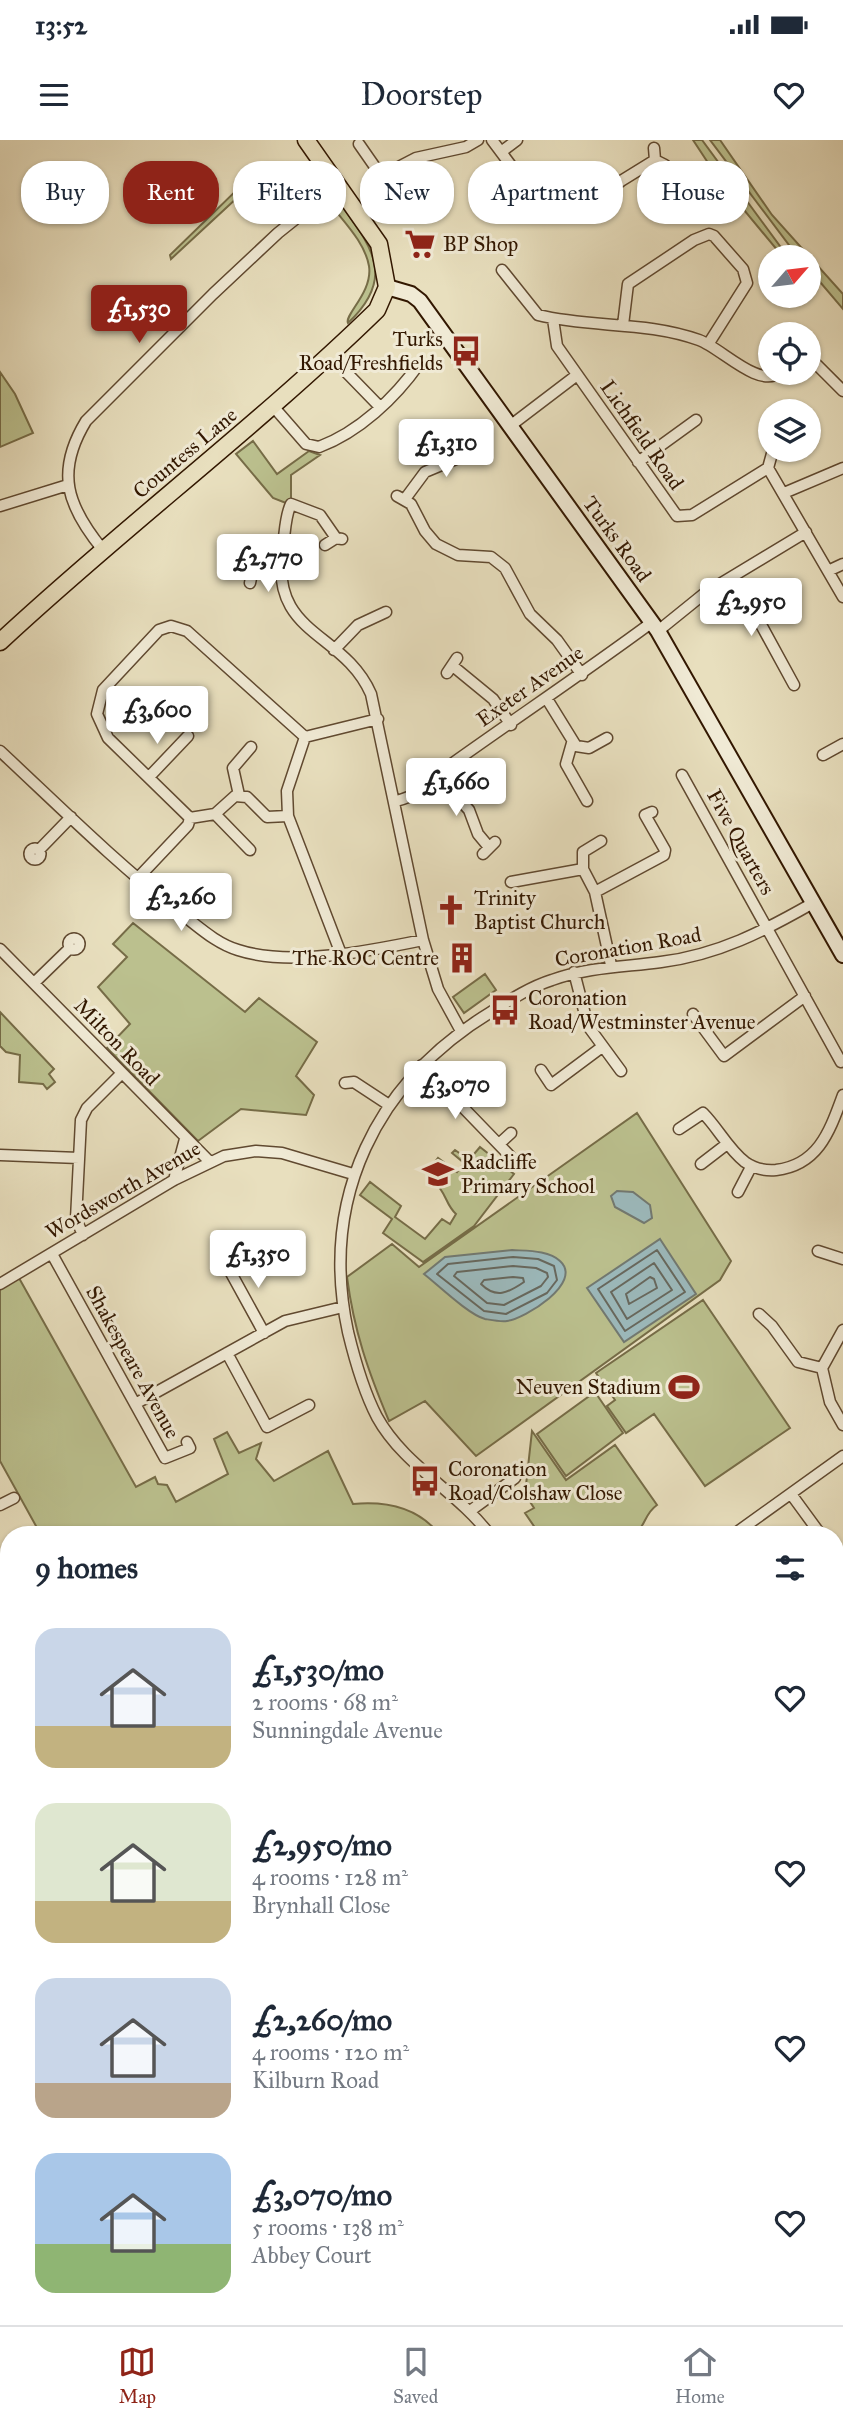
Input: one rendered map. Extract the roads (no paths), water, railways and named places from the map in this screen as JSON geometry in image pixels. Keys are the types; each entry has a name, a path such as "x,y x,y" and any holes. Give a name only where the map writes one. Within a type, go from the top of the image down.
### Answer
{"main road":[{"path":"306,140 321,161"},
{"path":"346,197 379,244 387,287"},
{"name":"Countess Lane","path":"0,642 103,550 240,436 377,310 387,287"}],"street":[{"path":"359,144 371,153 375,167 390,172 416,158 466,147 478,140"},
{"path":"492,140 508,161"},
{"path":"500,152 517,140"},
{"path":"623,182 655,160 654,148"},
{"path":"103,550 76,513 68,485 75,440 101,404 289,224"},
{"path":"623,325 626,288 630,282 694,240 709,234 718,240 747,278 745,290 709,344"},
{"path":"502,270 532,312 553,319 664,329 709,344 758,375"},
{"name":"Turks Road","path":"387,287 411,294 420,301 655,627 843,955"},
{"name":"Lichfield Road","path":"553,319 556,346 673,512 682,518 768,468"},
{"path":"272,405 306,444 319,447 349,431 380,407 414,377 419,364"},
{"path":"821,369 843,391"},
{"path":"346,372 358,379 380,407"},
{"path":"510,426 577,375"},
{"path":"638,462 695,419"},
{"path":"465,456 425,472 401,498 436,544 458,555 491,557 505,568 530,614 557,640 582,675"},
{"path":"770,462 768,468 843,597"},
{"path":"784,493 843,468"},
{"path":"0,506 68,485"},
{"path":"325,545 339,539 320,515 291,504 278,571 293,612 309,631 334,650 367,686 378,719 423,940 438,989 461,1031"},
{"name":"Exeter Avenue","path":"396,801 419,794 438,776 582,675 705,593 806,532"},
{"path":"828,570 843,564"},
{"path":"249,574 278,571"},
{"path":"735,577 794,686"},
{"path":"334,650 358,625 388,612"},
{"path":"190,818 108,738 99,722 98,705 107,684 166,626 187,631 305,737"},
{"path":"453,666 492,699 510,724"},
{"path":"547,699 572,743 584,749 607,738"},
{"path":"305,737 378,719"},
{"path":"149,778 187,736"},
{"path":"305,737 287,792 288,816 341,954"},
{"path":"572,743 566,764 587,802"},
{"path":"823,755 843,744"},
{"path":"239,795 233,768 250,747"},
{"path":"0,751 137,879 212,937 237,950 261,955 341,954 423,940"},
{"name":"Five Quarters","path":"681,775 841,1062"},
{"path":"438,776 469,810 478,834 489,848"},
{"path":"239,795 247,797 267,817 288,816"},
{"path":"190,818 215,814 239,795"},
{"path":"595,892 664,855 664,850 645,815 652,812"},
{"path":"215,814 250,850"},
{"path":"39,850 71,817"},
{"path":"137,879 188,825 190,818"},
{"path":"601,841 583,852 583,869 595,892 611,965"},
{"path":"511,882 583,869"},
{"name":"Coronation Road","path":"482,1526 470,1511 407,1457 377,1417 355,1364 343,1307 339,1265 341,1240 353,1174 374,1129 389,1105 422,1065 461,1031 515,997 574,972 611,965 662,962 736,944 813,903"},
{"path":"34,984 70,948"},
{"name":"Milton Road","path":"0,949 209,1161"},
{"path":"574,972 588,1026 621,1071"},
{"path":"693,1014 724,1056 805,996"},
{"path":"541,1070 551,1084 602,1047"},
{"path":"422,1065 510,1156"},
{"path":"83,1235 76,1219 83,1114 121,1074"},
{"path":"345,1083 354,1082 389,1105"},
{"path":"679,1129 703,1113 727,1144 751,1167 779,1169 807,1160 826,1139 843,1095"},
{"path":"499,1144 511,1133"},
{"path":"174,1180 185,1139"},
{"path":"701,1164 727,1144"},
{"name":"Wordsworth Avenue","path":"0,1284 209,1161 241,1152 270,1151 301,1157 353,1174"},
{"path":"0,1155 79,1158"},
{"path":"738,1192 751,1167"},
{"path":"818,1251 836,1259"},
{"name":"Shakespeare Avenue","path":"52,1254 165,1458 190,1448 187,1442"},
{"path":"225,1262 264,1333"},
{"path":"135,1404 264,1333 303,1315 343,1307"},
{"path":"756,1313 777,1333 798,1362 822,1368"},
{"path":"843,1330 822,1368 830,1402 843,1424"},
{"path":"227,1353 267,1427 310,1405"},
{"path":"746,1526 843,1456"},
{"path":"470,1511 515,1478"},
{"path":"792,1494 815,1526"},
{"path":"0,1506 15,1498"}],"water":[{"path":"617,1191 633,1192 650,1205 652,1218 644,1223 615,1207 611,1196"},
{"path":"660,1239 696,1294 624,1342 587,1288"},
{"path":"512,1250 550,1255 560,1261 565,1270 564,1279 549,1298 515,1319 499,1321 478,1316 424,1274 445,1257"}],"place":[{"name":"BP Shop","path":"420,244"},
{"name":"Turks Road/Freshfields","path":"466,351"},
{"name":"Trinity Baptist Church","path":"451,910"},
{"name":"The ROC Centre","path":"462,958"},
{"name":"Coronation Road/Westminster Avenue","path":"505,1010"},
{"name":"Radcliffe Primary School","path":"438,1174"},
{"name":"Neuven Stadium","path":"684,1387"},
{"name":"Coronation Road/Colshaw Close","path":"425,1481"}]}
